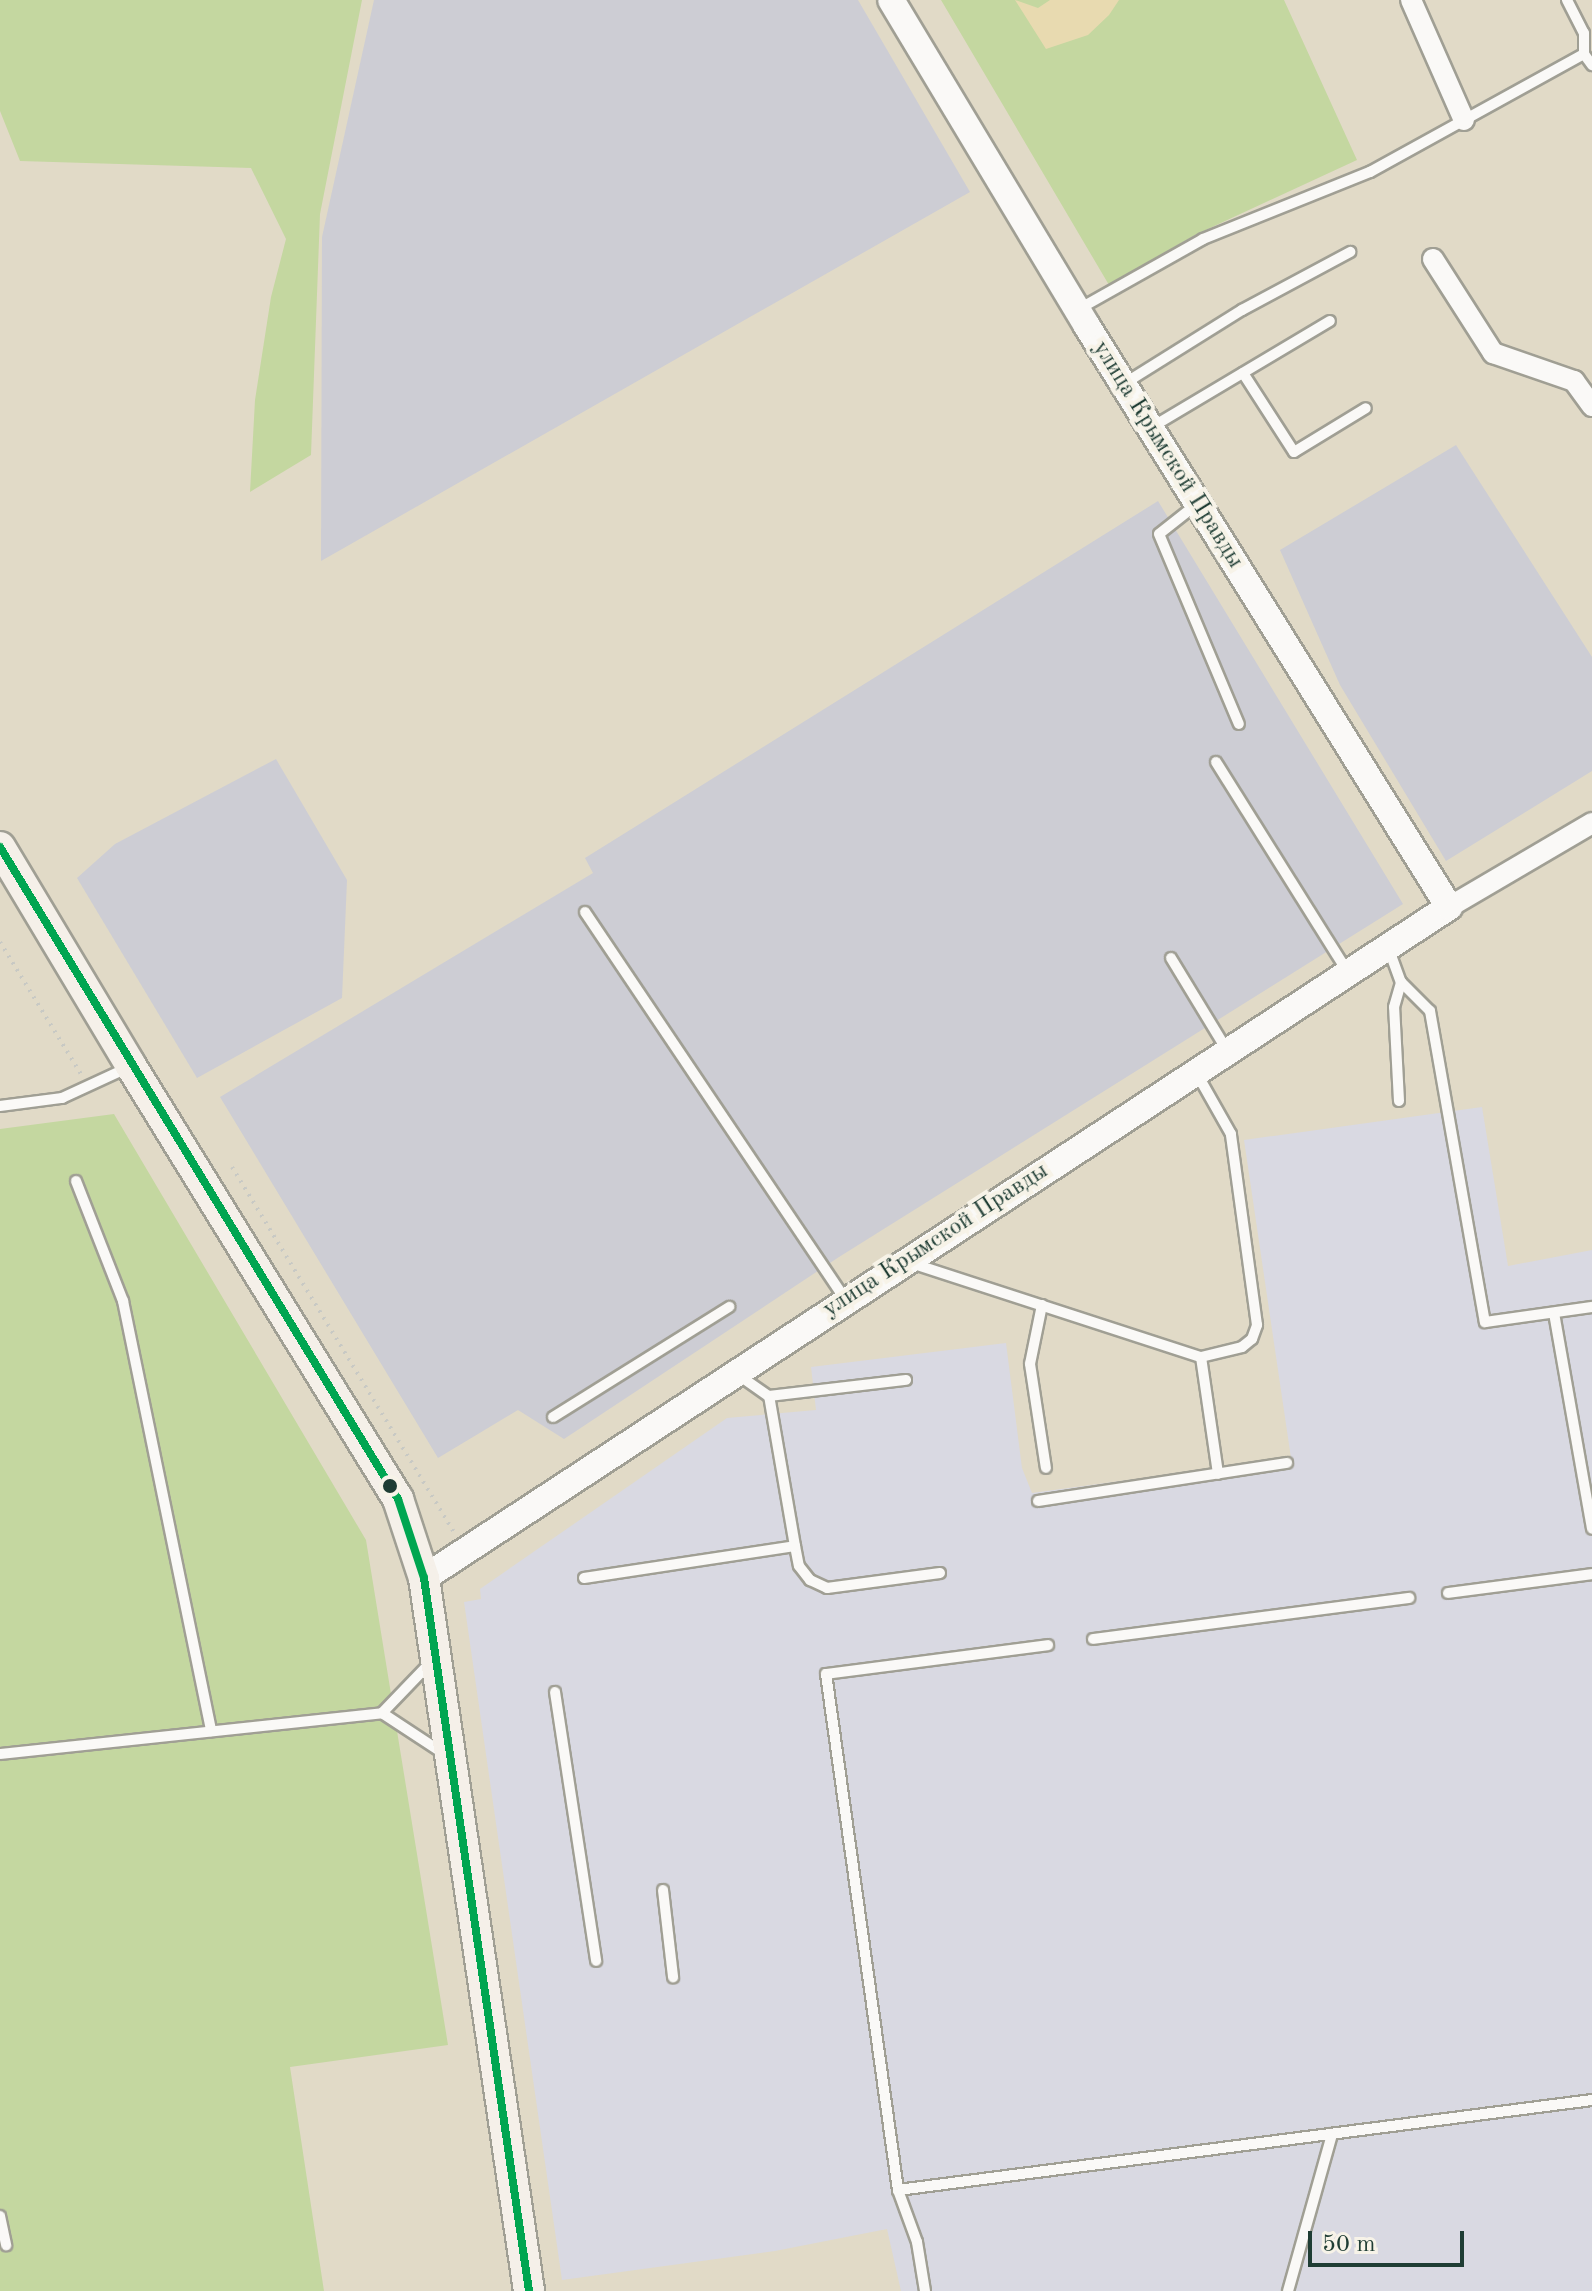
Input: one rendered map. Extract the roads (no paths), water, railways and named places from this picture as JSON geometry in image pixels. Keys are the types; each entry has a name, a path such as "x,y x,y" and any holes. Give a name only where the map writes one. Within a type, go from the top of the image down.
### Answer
{"main road":[{"path":"0,847 398,1499 424,1578 529,2291"}],"street":[{"name":"улица Крымской Правды","path":"891,0 1077,310 1449,907"},
{"path":"1411,0 1464,120"},
{"path":"1433,259 1493,353 1574,381 1592,406"},
{"name":"улица Крымской Правды","path":"424,1578 1347,971 1592,823"}],"lane":[{"path":"1567,0 1584,33 1584,54 1592,65"},
{"path":"1077,310 1203,239 1370,172 1584,54"},
{"path":"1123,384 1242,310 1350,252"},
{"path":"1151,428 1330,321"},
{"path":"1243,373 1294,452 1366,408"},
{"path":"1198,504 1159,534 1239,724"},
{"path":"1216,762 1347,971"},
{"path":"585,912 846,1301"},
{"path":"1388,945 1401,982 1430,1011 1485,1322 1592,1307"},
{"path":"1171,958 1227,1050"},
{"path":"1399,1101 1394,1007 1401,982"},
{"path":"0,1106 62,1098 131,1066"},
{"path":"906,1261 1201,1357 1242,1347 1252,1339 1257,1325 1231,1134 1195,1071"},
{"path":"76,1181 123,1301 211,1731"},
{"path":"1042,1305 1030,1364 1046,1468"},
{"path":"553,1417 729,1307"},
{"path":"1554,1313 1592,1529"},
{"path":"1201,1357 1218,1474"},
{"path":"735,1373 769,1396 906,1380"},
{"path":"769,1396 799,1566 810,1580 827,1588 940,1573"},
{"path":"1038,1501 1287,1463"},
{"path":"584,1578 795,1546"},
{"path":"1448,1593 1592,1574"},
{"path":"1093,1639 1409,1598"},
{"path":"925,2291 917,2242 898,2190 826,1674 1048,1645"},
{"path":"382,1713 433,1660"},
{"path":"555,1692 596,1961"},
{"path":"0,1754 382,1713 450,1758"},
{"path":"663,1890 673,1977"},
{"path":"898,2190 1592,2100"},
{"path":"1288,2291 1332,2134"},
{"path":"0,2216 6,2245"}]}
